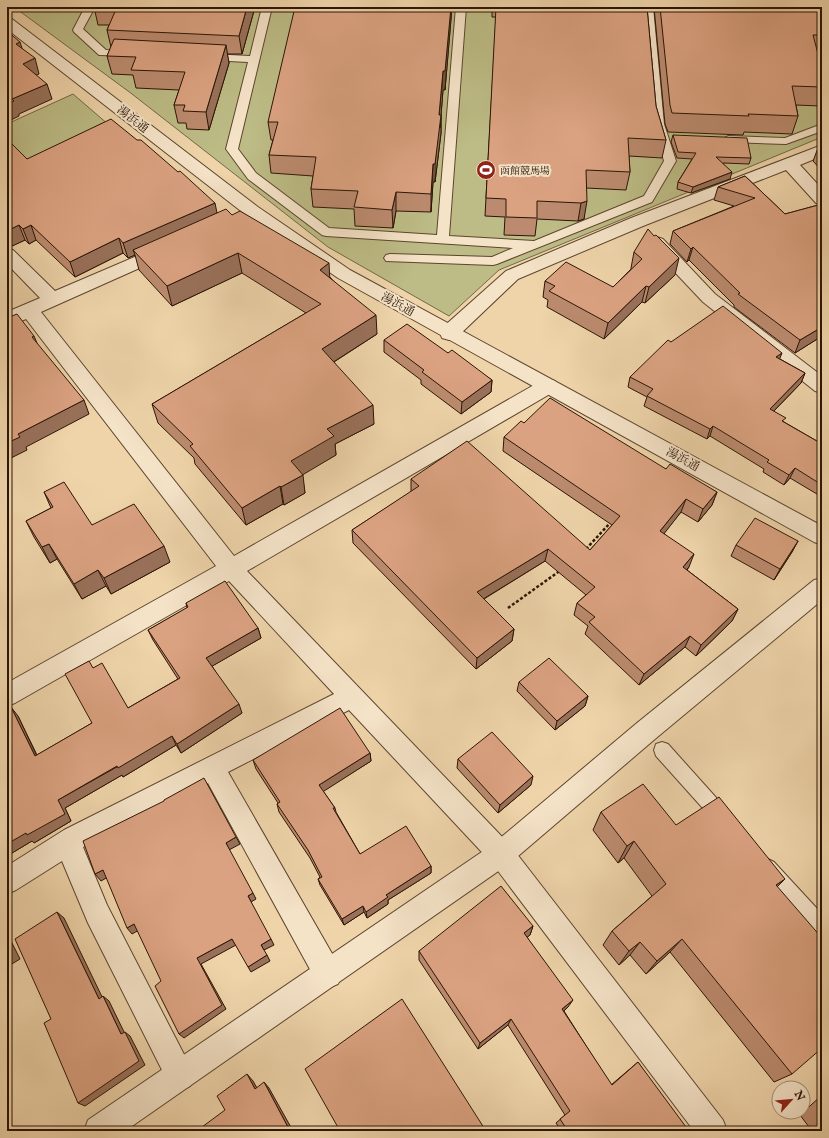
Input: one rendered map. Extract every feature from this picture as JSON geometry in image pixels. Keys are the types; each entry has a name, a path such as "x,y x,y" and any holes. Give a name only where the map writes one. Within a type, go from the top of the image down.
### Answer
{"street":[{"name":"湯浜通","path":"11,29 245,214 344,274 449,333 822,536"},
{"path":"449,333 512,275 637,222 822,150"},
{"path":"789,164 822,200"},
{"path":"637,222 709,298 822,386"},
{"path":"7,320 180,243"},
{"path":"7,254 52,299"},
{"path":"29,310 231,569 501,854 712,1131"},
{"path":"7,695 231,569 548,386"},
{"path":"99,1131 501,854 646,731 822,587"},
{"path":"7,881 68,842 351,697"},
{"path":"212,767 328,974"},
{"path":"68,842 97,914 180,1076"}],"lane":[{"path":"90,7 78,30 103,54 143,55"},
{"path":"267,7 232,149 252,176 326,232 531,244 535,244 648,199 670,160 666,136 659,124 648,7"},
{"path":"443,239 461,7"},
{"path":"199,57 255,58"},
{"path":"716,138 786,141 822,127"},
{"path":"390,258 493,261 531,244"},
{"path":"662,750 731,827"},
{"path":"758,857 822,928"}],"path":[{"path":"586,550 614,517"},
{"path":"508,608 563,568"}],"shaded area":[{"name":"函館競馬場","path":"14,7 822,7 822,137 499,270 449,316 328,247 132,94"},
{"path":"73,94 116,131 38,169 7,141 7,124"}],"building":[{"path":"117,7 247,7 239,36 107,30"},
{"path":"295,7 451,7 445,71 443,71 439,115 441,115 435,164 433,164 431,194 396,192 392,210 354,207 358,191 311,189 316,157 269,155 278,122 268,122"},
{"path":"496,7 647,7 656,106 666,140 628,138 630,172 586,170 587,201 581,203 537,201 537,218 506,217 506,199 486,198"},
{"path":"660,7 816,7 822,35 813,35 822,69 822,87 792,86 798,116 672,113"},
{"path":"7,31 20,42 16,44 35,58 23,64 47,84 12,99 14,101 7,104"},
{"path":"114,39 226,45 206,112 183,111 185,105 174,105 185,72 131,70 136,57 107,56"},
{"path":"111,119 137,140 141,140 178,172 180,171 215,203 123,243 119,238 70,262 31,225 23,229 19,225 7,231 7,139 27,159"},
{"path":"673,135 747,138 751,158 716,157 732,172 693,187 678,182 696,153 678,152"},
{"path":"745,176 785,214 822,204 822,327 800,340 738,294 740,293 693,247 691,249 673,231 755,198 718,187"},
{"path":"226,209 232,215 240,211 329,263 320,270 376,315 322,349 373,405 327,429 334,436 291,461 303,475 281,487 280,486 242,508 190,446 193,444 152,404 321,304 238,253 167,286 133,250"},
{"path":"648,229 679,258 649,287 646,286 608,323 549,291 555,286 545,281 566,262 613,287 642,259 634,252"},
{"path":"723,306 782,353 776,357 805,373 770,409 786,418 782,421 822,444 822,485 795,468 789,475 767,462 769,460 713,426 710,429 647,396 653,389 630,377 668,340 671,342"},
{"path":"17,314 34,336 32,337 84,400 18,434 20,437 7,443 7,318"},
{"path":"407,324 448,353 452,350 492,380 462,402 422,372 424,370 384,340"},
{"path":"550,398 666,469 670,464 717,492 703,509 686,499 660,531 694,554 683,567 738,609 701,645 690,636 644,674 589,622 595,617 577,603 595,587 548,549 477,592 514,629 477,658 352,530 419,486 411,479 467,441 590,550 620,516 504,437 521,421 524,423"},
{"path":"64,482 92,525 134,504 164,546 104,578 98,570 74,584 49,544 42,547 26,521 53,507 44,492"},
{"path":"755,518 798,541 780,569 736,545"},
{"path":"225,581 258,628 206,658 239,704 177,744 172,736 118,768 117,766 58,800 65,814 7,844 7,709 11,707 35,756 92,723 65,674 89,661 93,668 102,663 128,708 180,678 148,630 188,607 186,603"},
{"path":"549,658 588,696 557,721 519,682"},
{"path":"340,708 370,753 319,785 335,808 333,808 360,854 406,826 431,866 386,895 388,897 366,912 363,906 342,919 318,879 322,877 308,850 277,804 280,802 253,760"},
{"path":"492,732 533,776 500,805 458,759"},
{"path":"204,778 236,837 226,843 253,893 248,896 271,939 261,945 267,955 248,967 232,939 197,958 222,1005 179,1034 155,986 161,981 134,924 127,928 103,870 95,874 83,841 164,801"},
{"path":"643,784 676,825 719,797 785,879 776,885 822,938 822,1048 792,1074 682,939 657,961 640,942 629,951 612,931 666,884 634,841 627,846 601,812"},
{"path":"501,886 533,926 524,933 573,1000 562,1009 612,1085 638,1062 686,1127 682,1131 657,1131 656,1129 653,1131 568,1131 560,1119 570,1111 511,1019 480,1043 419,951"},
{"path":"57,912 99,999 103,996 121,1034 125,1032 139,1061 78,1103 44,1023 51,1019 15,939"},
{"path":"402,999 486,1131 340,1131 305,1069"},
{"path":"247,1074 255,1089 264,1082 290,1131 204,1131 202,1127 225,1110 217,1096"}],"place":[{"name":"函館競馬場","path":"486,170"}]}
